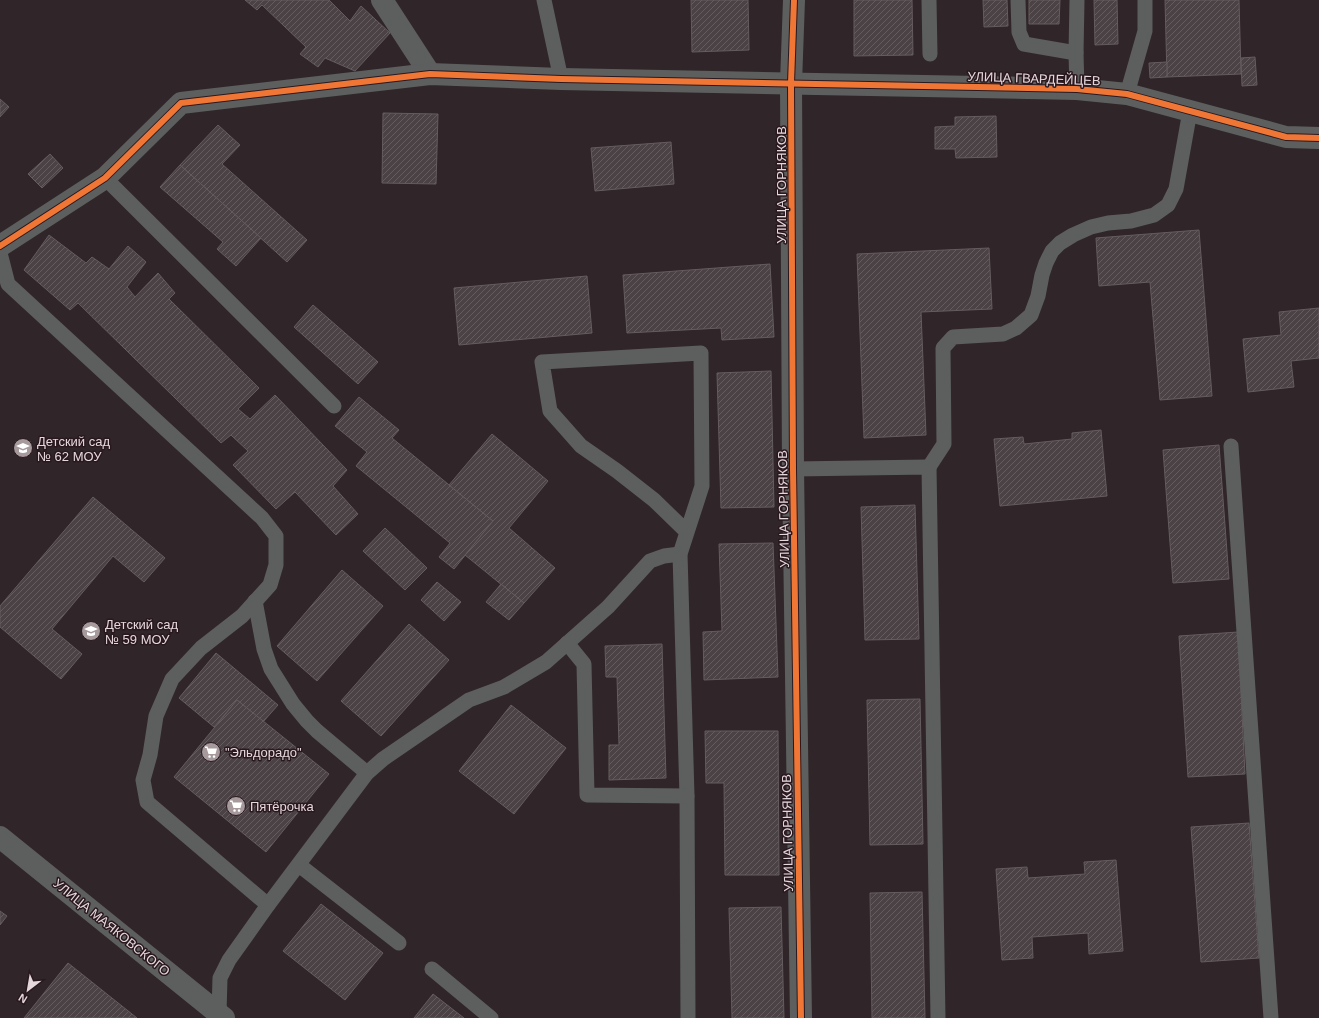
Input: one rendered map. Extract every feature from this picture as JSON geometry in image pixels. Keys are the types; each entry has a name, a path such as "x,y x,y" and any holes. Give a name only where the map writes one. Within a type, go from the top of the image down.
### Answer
{"street":[{"path":"382,0 430,74"},
{"name":"УЛИЦА ГОРНЯКОВ","path":"794,0 791,83 793,469 801,1018"},
{"name":"УЛИЦА ГВАРДЕЙЦЕВ","path":"0,246 105,178 181,103 430,74 561,79 1077,89 1127,94 1286,137 1319,138"},
{"name":"УЛИЦА МАЯКОВСКОГО","path":"0,837 219,1016"}],"lane":[{"path":"544,0 561,79"},
{"path":"929,0 930,54"},
{"path":"1018,0 1019,32 1024,44 1076,53"},
{"path":"1076,0 1077,89"},
{"path":"1127,94 1146,31 1145,0"},
{"path":"938,1018 929,467 944,444 943,348 953,337 1003,334 1016,328 1031,315 1038,296 1042,275 1052,251 1066,239 1091,227 1108,223 1131,221 1154,215 1168,205 1176,189 1190,111"},
{"path":"105,178 334,406"},
{"path":"0,253 8,284 262,518 276,536 276,565 270,585 242,616 201,648 172,679 156,716 150,755 143,780 147,802 268,905"},
{"path":"688,532 654,500 617,471 581,446 550,411 542,362 701,353 702,486 688,532 680,554 687,796 688,1018"},
{"path":"1231,446 1272,1018"},
{"path":"793,469 929,467"},
{"path":"219,1016 220,978 229,960 268,905 367,773 383,760 469,700 504,687 546,662 608,607 650,561 664,556 680,554"},
{"path":"255,601 264,649 271,669 293,704 306,721 367,773"},
{"path":"567,643 584,664 587,796 687,796"},
{"path":"299,865 399,943"},
{"path":"432,969 491,1018"}],"building":[{"path":"245,0 329,0 350,21 361,6 390,33 355,71 325,58 318,67 300,54 306,47 262,5 257,10"},
{"path":"691,0 748,0 749,50 692,52"},
{"path":"854,0 912,0 913,55 854,56"},
{"path":"983,0 1007,0 1008,26 984,27"},
{"path":"1029,0 1060,0 1059,24 1029,24"},
{"path":"1094,0 1117,0 1118,44 1095,45"},
{"path":"1165,0 1239,0 1241,74 1167,77"},
{"path":"1255,57 1257,85 1242,86 1241,58"},
{"path":"1167,62 1167,77 1150,78 1149,63"},
{"path":"0,99 9,107 0,117"},
{"path":"383,113 438,114 436,184 382,183"},
{"path":"996,116 997,157 956,158 955,149 935,149 935,127 955,126 955,117"},
{"path":"218,125 240,145 222,164 307,240 287,262 180,165"},
{"path":"671,142 674,184 595,191 591,148"},
{"path":"50,154 63,168 42,188 28,174"},
{"path":"180,165 261,238 236,266 217,249 223,242 160,187"},
{"path":"1199,230 1212,396 1160,400 1150,282 1099,286 1096,238"},
{"path":"49,235 86,263 92,257 109,269 128,246 146,262 127,287 135,297 158,273 175,293 169,299 259,388 238,409 250,419 275,395 347,470 333,486 358,514 336,535 295,492 276,509 233,465 248,451 231,435 221,443 78,303 70,310 24,270"},
{"path":"989,248 992,309 921,312 926,435 864,438 857,254"},
{"path":"770,264 774,337 722,340 721,328 627,333 623,275"},
{"path":"587,276 592,333 459,345 454,288"},
{"path":"313,305 378,362 358,384 294,327"},
{"path":"1319,308 1319,358 1291,361 1294,387 1248,392 1243,339 1281,335 1279,312"},
{"path":"771,371 774,507 721,508 717,373"},
{"path":"359,397 399,430 392,438 493,521 454,569 439,557 450,543 356,466 367,452 335,426"},
{"path":"1101,430 1107,496 1000,506 994,439 1023,437 1024,444 1072,439 1072,433"},
{"path":"492,434 548,481 509,528 555,568 524,603 465,555 493,521 449,485"},
{"path":"1219,445 1229,579 1173,583 1163,450"},
{"path":"93,497 165,558 144,582 113,556 52,629 82,654 61,679 0,627 0,606"},
{"path":"915,505 919,639 865,640 861,507"},
{"path":"385,528 427,568 405,590 363,551"},
{"path":"773,543 778,677 704,680 703,632 722,631 719,544"},
{"path":"342,570 383,606 317,681 277,646"},
{"path":"437,582 461,602 444,621 421,600"},
{"path":"501,584 524,603 509,620 486,602"},
{"path":"409,624 449,660 381,736 341,701"},
{"path":"1238,632 1245,774 1188,777 1179,636"},
{"path":"662,644 666,778 609,780 609,745 619,745 617,677 606,677 605,646"},
{"path":"216,653 278,705 263,722 237,700 214,727 179,698"},
{"path":"920,699 923,844 870,845 867,700"},
{"path":"237,700 329,774 266,852 174,777"},
{"path":"511,705 566,748 514,814 459,771"},
{"path":"705,731 778,731 779,875 725,875 724,783 706,783"},
{"path":"1249,823 1259,958 1201,962 1191,827"},
{"path":"1116,860 1123,951 1089,954 1088,933 1032,937 1033,958 1002,960 996,869 1027,867 1028,878 1085,874 1084,862"},
{"path":"922,892 925,1018 872,1018 870,893"},
{"path":"321,904 383,953 345,1000 283,951"},
{"path":"781,907 784,1018 732,1018 729,908"},
{"path":"0,911 7,916 0,925"},
{"path":"68,963 137,1018 24,1018"},
{"path":"433,994 464,1018 414,1018"}],"cycle path":[{"path":"794,0 791,83 793,469 801,1018"},
{"path":"0,246 105,178 181,103 430,74 561,79 1077,89 1127,94 1286,137 1319,138"}],"place":[{"name":"Детский сад № 62 МОУ","path":"23,448"},
{"name":"Детский сад № 59 МОУ","path":"91,631"},
{"name":"\"Эльдорадо\"","path":"211,752"},
{"name":"Пятёрочка","path":"236,806"}]}
